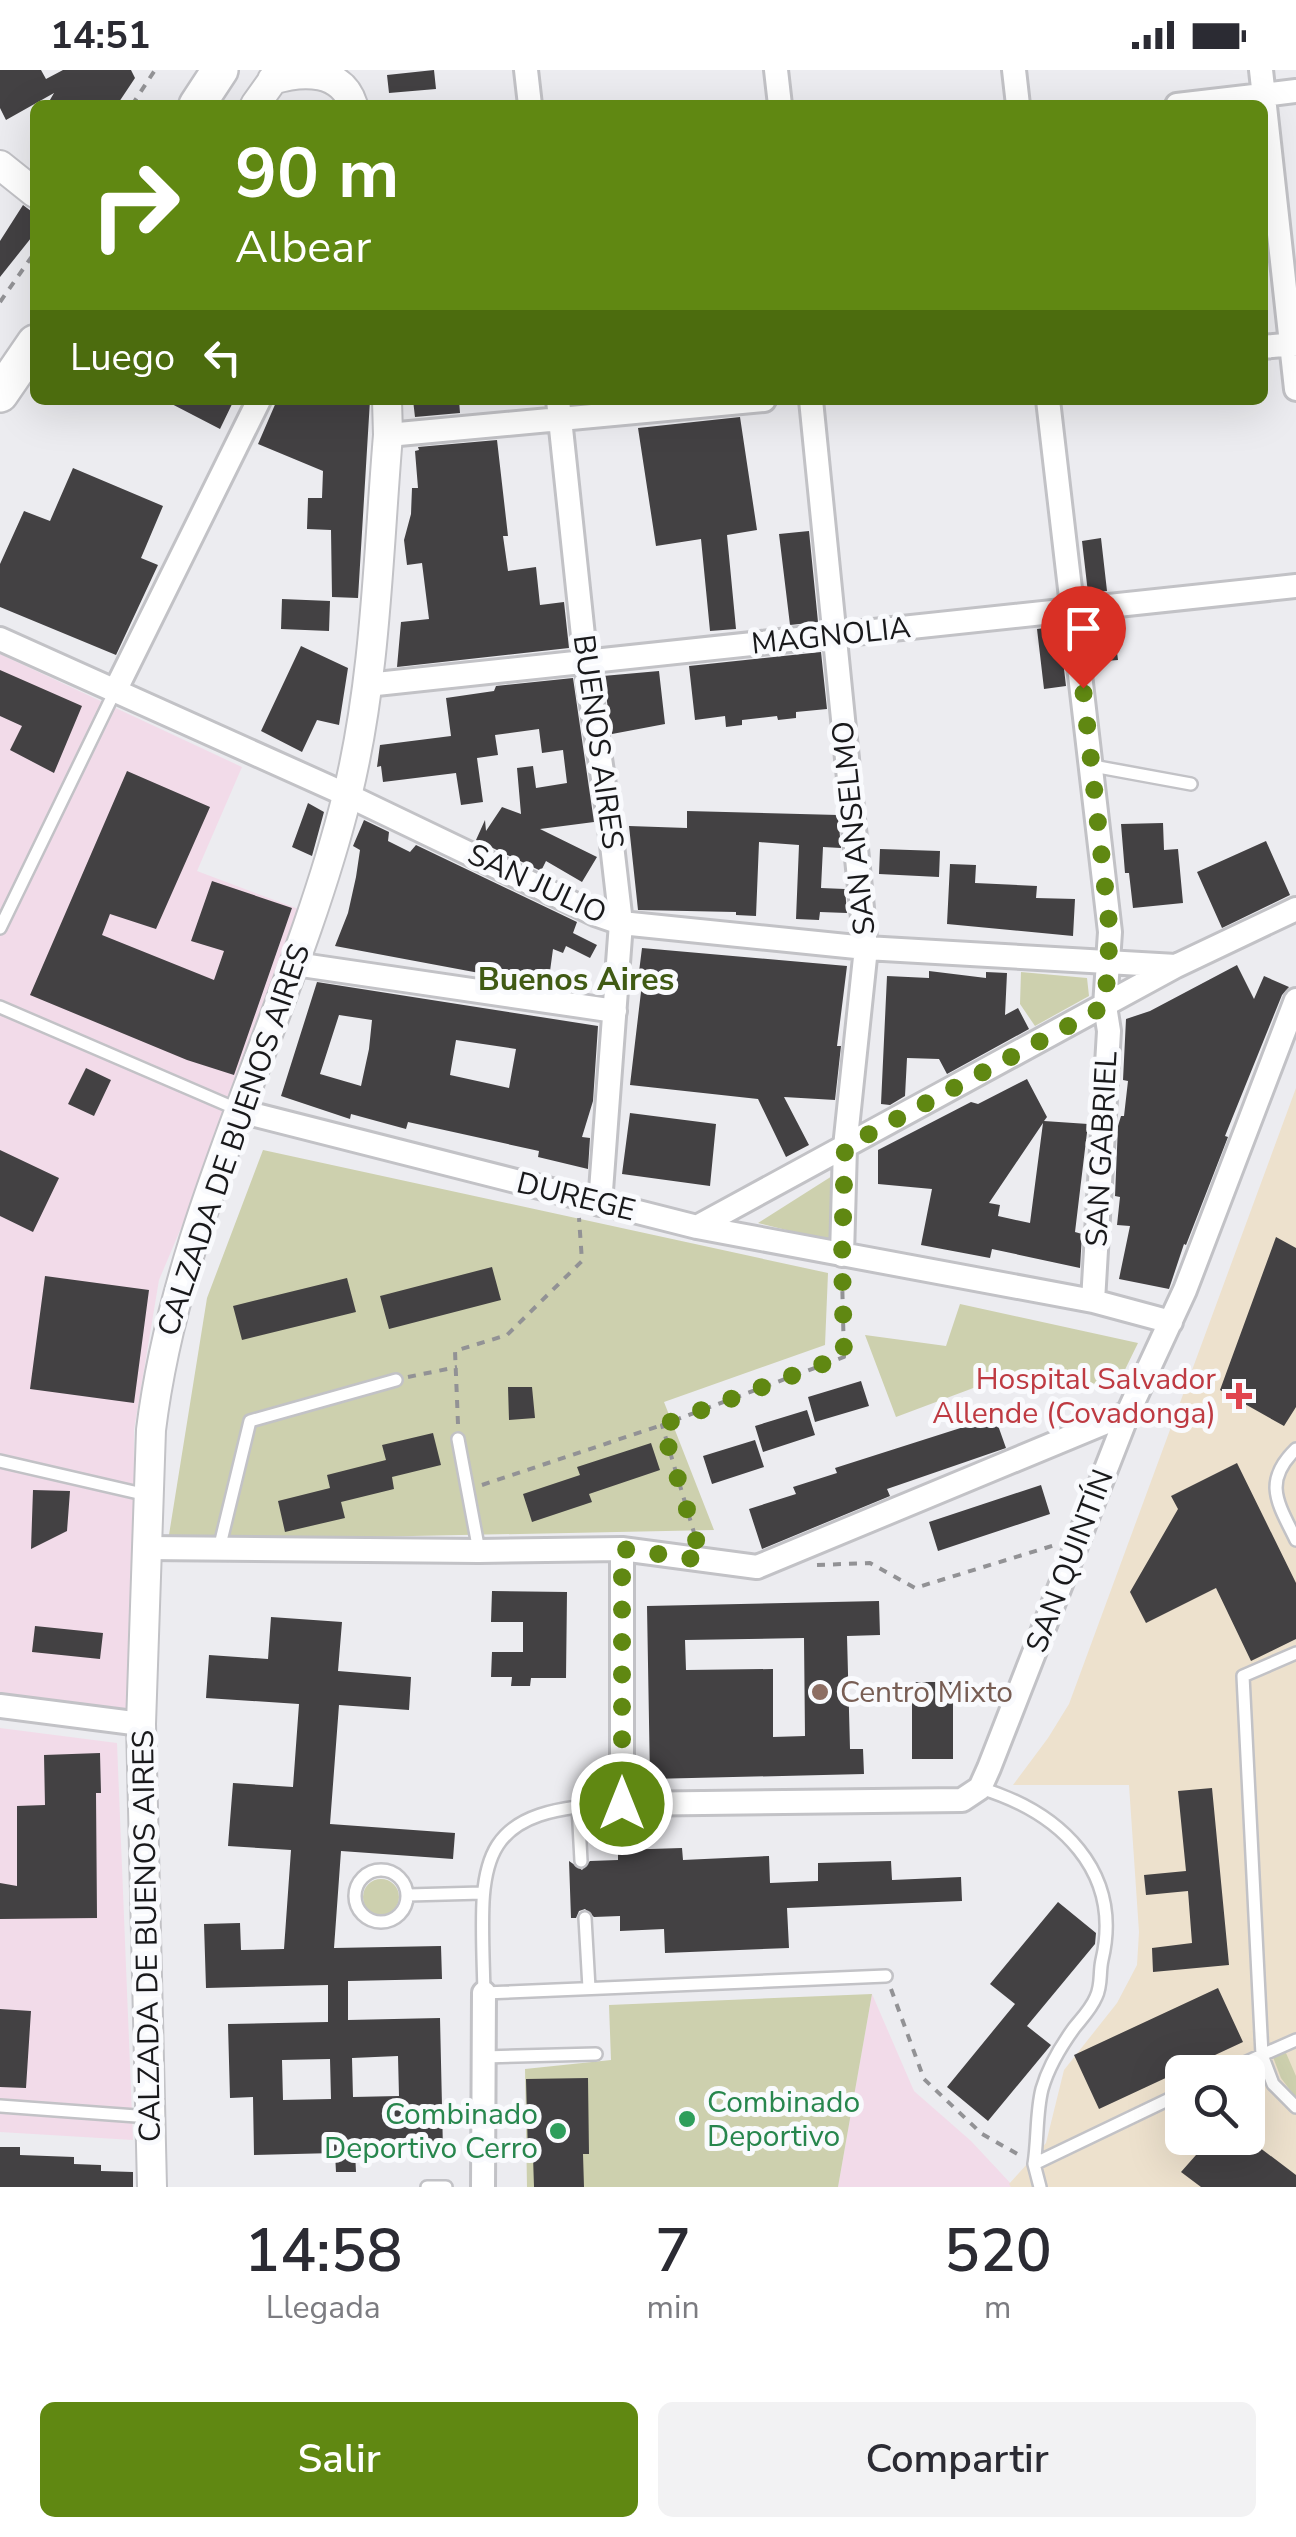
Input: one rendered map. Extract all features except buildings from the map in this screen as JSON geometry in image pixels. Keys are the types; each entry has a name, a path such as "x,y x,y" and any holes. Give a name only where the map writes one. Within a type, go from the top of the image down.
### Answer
{"main road":[{"path":"200,100 220,70"},
{"path":"0,394 30,351"}],"street":[{"path":"349,70 352,100"},
{"path":"526,70 529,100"},
{"path":"776,70 779,100"},
{"path":"1014,70 1017,100"},
{"path":"1261,70 1265,100"},
{"path":"258,100 276,75 309,72 342,82 351,100"},
{"path":"1220,100 1296,92"},
{"path":"1268,128 1296,389"},
{"path":"0,164 30,189"},
{"path":"1268,346 1294,344"},
{"path":"114,690 256,405"},
{"name":"CALZADA DE BUENOS AIRES","path":"152,2187 141,1724 151,1430 161,1352 240,1111 295,964 348,795 367,685 388,435 387,405"},
{"path":"388,435 559,410 662,405"},
{"name":"SAN ANSELMO","path":"812,405 866,948 845,1147 842,1256"},
{"name":"SAN GABRIEL","path":"1049,405 1110,932 1105,1006 1109,1030 1094,1301"},
{"name":"BUENOS AIRES","path":"559,410 586,664 621,923 614,1011 589,1201"},
{"name":"MAGNOLIA","path":"367,685 1296,586"},
{"name":"SAN JULIO","path":"0,639 621,923 866,948 1176,966"},
{"path":"698,1227 1176,966 1296,909"},
{"path":"295,964 614,1011"},
{"name":"SAN QUINTÍN","path":"980,1788 1128,1413 1171,1322 1296,1000"},
{"name":"DUREGE","path":"240,1111 698,1227 1094,1301 1171,1322"},
{"path":"147,1548 622,1549 757,1568 1128,1413"},
{"path":"622,1549 622,1804 962,1800 980,1788"},
{"path":"0,1706 141,1724"},
{"path":"484,1993 484,2187"}],"lane":[{"path":"0,928 114,690"},
{"path":"1093,766 1191,784"},
{"name":"DUREGE","path":"0,1006 240,1111"},
{"path":"219,1549 250,1421 396,1380"},
{"path":"458,1439 479,1551"},
{"path":"1296,1449 1279,1469 1274,1491 1296,1540"},
{"path":"0,1461 148,1495"},
{"path":"1296,1653 1243,1676 1262,2055 1296,2040"},
{"path":"980,1788 1027,1806 1060,1829 1087,1864 1107,1912 1101,1986 1052,2064 1043,2087 1034,2164 1040,2187"},
{"path":"622,1804 548,1810 512,1826 494,1854 482,1893 484,1993 886,1976"},
{"path":"578,1805 581,1861"},
{"path":"380,1870 396,1874 408,1895 402,1912 379,1922 363,1915 355,1899 364,1876 380,1870"},
{"path":"408,1895 482,1893"},
{"path":"584,1918 589,1988"},
{"path":"484,2057 596,2054"},
{"path":"1265,2063 1273,2084 1296,2107"},
{"path":"1034,2164 1165,2101"},
{"path":"0,2106 150,2117"},
{"path":"427,2187 446,2187"}],"path":[{"path":"135,100 155,70"},
{"path":"0,302 30,259"},
{"path":"458,1439 456,1350 507,1335 582,1261 589,1201"},
{"path":"468,1489 662,1425 844,1356 842,1256"},
{"path":"396,1380 458,1367"},
{"path":"662,1425 702,1560"},
{"path":"813,1566 870,1563 915,1588 1078,1537"},
{"path":"886,1976 924,2079 982,2134 1034,2164"}],"shaded area":[{"path":"0,654 242,767 197,871 301,910 214,1150 159,1280 134,1430 133,1709 0,1694"},
{"name":"Hospital Salvador Allende (Covadonga)","path":"1296,1088 1296,2187 1009,2184 1046,2143 1064,2070 1117,2003 1137,1965 1139,1932 1129,1785 1013,1785 1069,1704"},
{"path":"0,1728 117,1743 133,2140 0,2132"},
{"path":"872,1994 914,2091 971,2141 1014,2187 838,2187"}],"green space":[{"path":"1021,972 1087,978 1089,996 1035,1026 1020,1004"},
{"path":"263,1150 828,1273 825,1345 664,1402 714,1530 168,1541 207,1298"},
{"path":"840,1171 835,1242 758,1223"},
{"path":"960,1304 1138,1343 1117,1386 1008,1375 896,1417 865,1335 946,1346"},
{"path":"381,1879 393,1885 399,1897 393,1909 381,1915 369,1909 363,1897 369,1885"},
{"name":"Combinado Deportivo","path":"872,1994 838,2187 527,2187 525,2069 611,2060 609,2005"},
{"path":"1286,2053 1296,2076 1296,2098 1281,2078 1273,2057"}],"place":[{"name":"Hospital Salvador Allende (Covadonga)","path":"1239,1396"},
{"name":"Centro Mixto","path":"820,1692"},
{"name":"Combinado Deportivo","path":"687,2119"},
{"name":"Combinado Deportivo Cerro","path":"558,2131"}],"district":[{"name":"Buenos Aires","path":"576,979"}],"route":[{"path":"622,1804 622,1549 702,1560 662,1425 844,1356 845,1147 1105,1006 1110,932 1083,688"}]}
